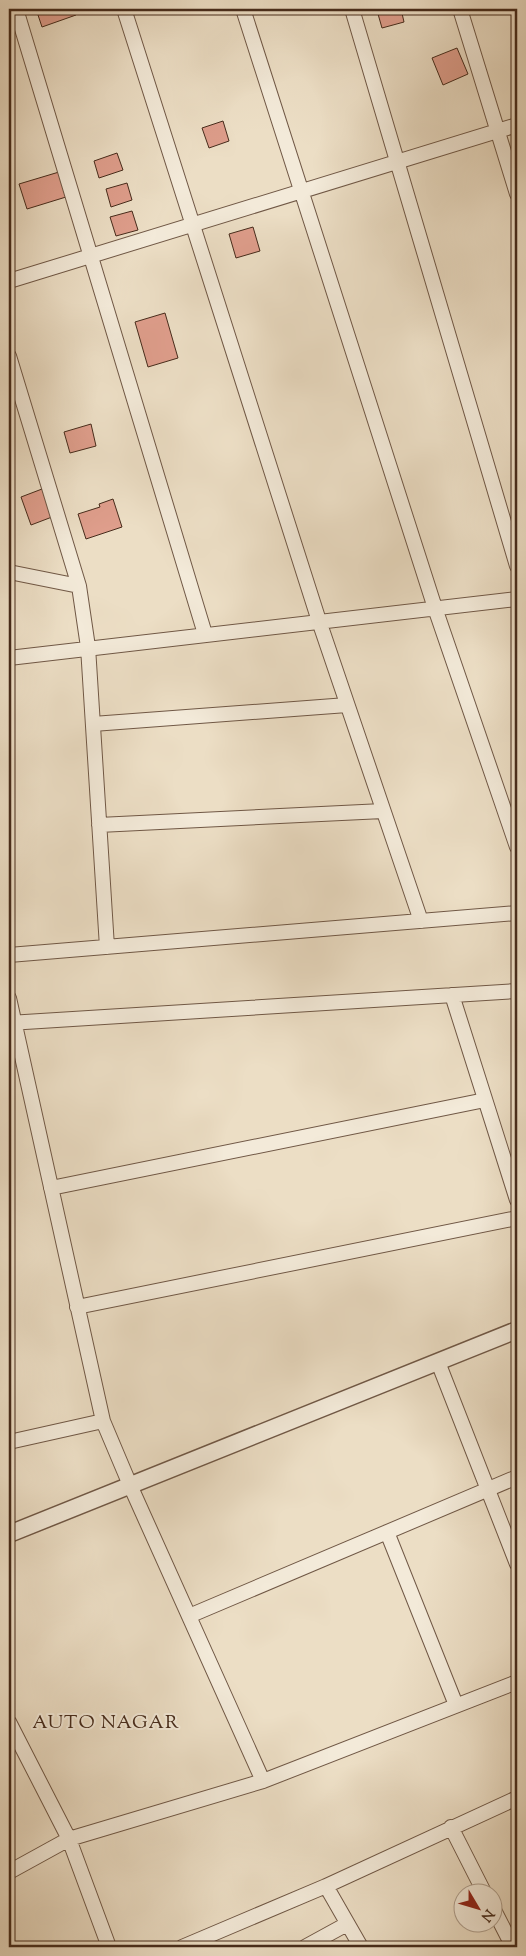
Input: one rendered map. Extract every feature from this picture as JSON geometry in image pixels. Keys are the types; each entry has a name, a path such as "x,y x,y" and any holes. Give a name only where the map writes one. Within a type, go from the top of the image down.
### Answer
{"street":[{"path":"16,9 205,634"},
{"path":"124,9 319,621 421,921"},
{"path":"243,9 435,608 517,847"},
{"path":"352,9 517,566"},
{"path":"460,9 517,194"},
{"path":"9,280 517,125"},
{"path":"9,356 79,586 88,647 107,947"},
{"path":"9,572 79,586"},
{"path":"9,658 88,647 517,599"},
{"path":"93,724 347,705"},
{"path":"100,825 383,811"},
{"path":"9,955 517,913"},
{"path":"11,1023 517,992"},
{"path":"452,995 517,1200"},
{"path":"9,998 11,1023 103,1421 188,1616 263,1781"},
{"path":"50,1188 485,1100"},
{"path":"77,1307 517,1218"},
{"path":"9,1534 517,1330"},
{"path":"438,1362 517,1564"},
{"path":"9,1442 103,1421"},
{"path":"188,1616 517,1477"},
{"path":"387,1532 456,1705"},
{"path":"9,1872 69,1839 263,1781 517,1682"},
{"path":"9,1722 69,1839 110,1947"},
{"path":"182,1947 326,1886 517,1798"},
{"path":"451,1827 480,1884"},
{"path":"326,1886 361,1947"},
{"path":"305,1947 347,1924"},
{"path":"504,1929 513,1947"}],"building":[{"path":"36,9 74,9 76,15 42,27"},
{"path":"401,9 404,22 382,28 378,14"},
{"path":"457,48 468,74 443,85 432,58"},
{"path":"223,121 229,141 209,148 202,128"},
{"path":"117,153 123,170 99,178 94,161"},
{"path":"59,172 66,197 27,209 19,184"},
{"path":"127,183 132,200 111,207 106,189"},
{"path":"132,211 138,230 116,236 110,217"},
{"path":"253,227 260,251 236,258 229,234"},
{"path":"165,313 178,358 148,367 135,322"},
{"path":"91,424 96,446 70,453 64,432"},
{"path":"42,489 52,517 31,525 21,497"},
{"path":"113,499 122,527 86,539 78,514 100,507 99,504"}],"district":[{"name":"AUTO NAGAR","path":"106,1721"}]}
